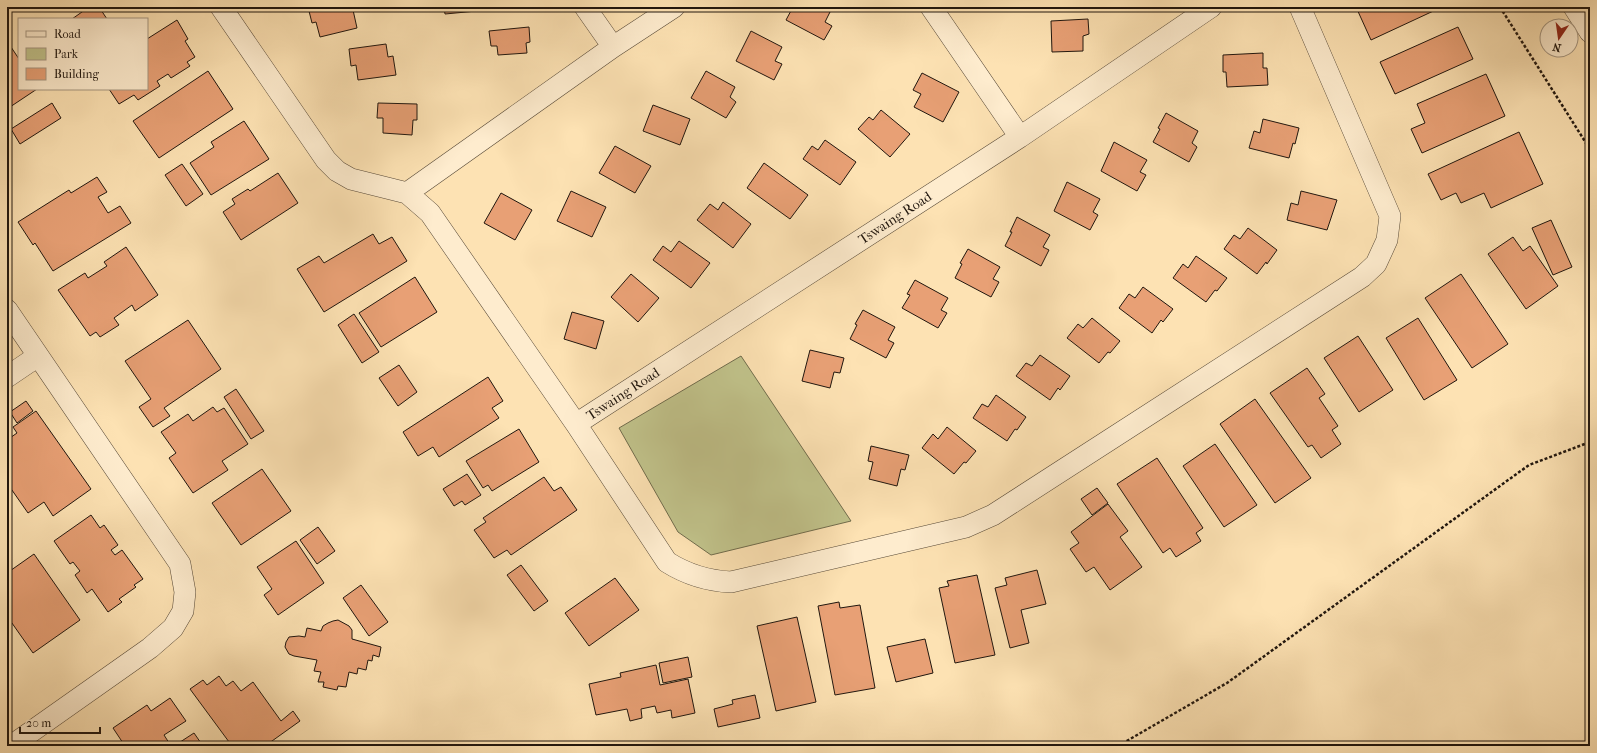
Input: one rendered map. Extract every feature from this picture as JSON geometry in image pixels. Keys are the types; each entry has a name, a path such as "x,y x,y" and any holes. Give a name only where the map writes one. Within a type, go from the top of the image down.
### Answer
{"street":[{"path":"221,7 330,164 337,171 351,179 408,193 430,213 576,424 667,562 679,570 716,582 731,582 966,527 993,515 1362,277 1376,264 1387,240 1390,216 1300,7"},
{"path":"585,7 613,47"},
{"path":"408,193 613,47 674,7"},
{"path":"931,7 1020,137"},
{"name":"Tswaing Road","path":"576,424 1020,137 1211,7"},
{"path":"1574,7 1590,32"},
{"path":"7,310 180,564 185,592 182,611 173,628 150,648 11,746"},
{"path":"7,377 38,356"}],"path":[{"path":"1500,7 1586,143 1590,155"},
{"path":"1118,746 1227,683 1529,465 1590,442"}],"green space":[{"path":"741,356 851,521 711,555 678,532 619,428"}],"building":[{"path":"89,7 99,7 106,18 73,18"},
{"path":"308,7 347,7 348,11 353,10 357,28 320,37 316,22 312,23"},
{"path":"444,7 487,7 487,10 445,14"},
{"path":"793,7 821,7 830,12 825,22 832,26 824,40 786,20"},
{"path":"1356,7 1442,7 1371,40"},
{"path":"1088,19 1089,34 1083,36 1083,51 1052,52 1051,21"},
{"path":"177,20 188,39 185,41 195,57 187,62 190,66 171,78 168,74 157,81 160,86 138,100 134,95 119,104 110,90 148,90 148,38"},
{"path":"529,27 530,42 526,43 527,53 498,55 497,46 491,46 489,31"},
{"path":"1458,27 1473,59 1395,94 1380,62"},
{"path":"751,31 782,47 775,61 782,64 774,80 736,61"},
{"path":"7,41 18,58 18,90 36,90 7,109"},
{"path":"386,44 388,57 393,56 396,75 358,80 356,65 351,66 349,49"},
{"path":"1263,53 1263,68 1267,68 1268,85 1227,87 1226,72 1223,72 1223,55"},
{"path":"208,71 233,109 159,158 133,121"},
{"path":"706,71 735,87 730,97 736,102 726,118 691,98"},
{"path":"922,73 959,92 943,122 914,107 921,94 913,90"},
{"path":"1486,74 1505,116 1422,153 1411,129 1425,123 1417,104"},
{"path":"52,103 61,118 20,144 11,129"},
{"path":"378,103 417,104 417,120 413,120 412,135 383,133 383,118 377,118"},
{"path":"653,105 690,119 680,145 643,131"},
{"path":"881,110 910,134 890,157 858,129 869,117 873,120"},
{"path":"1166,113 1198,131 1192,143 1197,147 1189,162 1153,142"},
{"path":"1263,119 1299,128 1295,144 1293,143 1289,158 1249,148 1254,131 1260,133"},
{"path":"244,121 269,159 211,195 190,163 214,147 211,142"},
{"path":"1519,132 1543,184 1491,208 1484,193 1461,203 1456,193 1441,200 1428,174"},
{"path":"825,140 856,162 840,185 803,159 812,146 818,150"},
{"path":"1114,142 1147,160 1140,172 1146,175 1137,191 1101,171"},
{"path":"615,146 651,166 635,193 599,173"},
{"path":"764,163 808,195 790,219 747,188"},
{"path":"182,164 203,194 186,206 165,175"},
{"path":"278,173 298,203 241,240 223,212 235,204 232,199 248,189 250,191"},
{"path":"97,177 107,192 98,197 108,213 120,206 131,223 53,271 35,243 33,245 18,222 69,190 71,193"},
{"path":"1067,182 1100,199 1093,212 1098,215 1090,230 1054,211"},
{"path":"571,191 606,207 592,237 557,221"},
{"path":"1301,191 1337,200 1327,230 1287,220 1291,203 1298,205"},
{"path":"501,193 532,210 515,240 484,223"},
{"path":"723,202 751,224 733,248 697,220 710,204 718,210"},
{"path":"1017,217 1050,235 1043,247 1049,250 1041,266 1005,246"},
{"path":"1551,220 1572,267 1553,275 1532,228"},
{"path":"1248,228 1277,250 1267,264 1266,262 1257,274 1224,249 1234,235 1240,239"},
{"path":"373,234 379,244 392,237 407,261 324,312 297,269 319,256 324,263"},
{"path":"1513,237 1523,251 1530,246 1558,286 1526,309 1488,254"},
{"path":"679,241 710,263 691,288 653,260 663,246 671,252"},
{"path":"126,247 158,295 135,311 132,305 114,318 119,325 100,337 96,332 90,336 58,290 85,273 88,278 107,266 104,262"},
{"path":"968,249 1000,267 993,279 999,282 991,297 955,278 962,264 960,263"},
{"path":"1196,256 1227,278 1206,302 1173,278 1183,264 1188,268"},
{"path":"631,274 659,298 638,322 611,297"},
{"path":"1461,274 1508,344 1472,368 1425,298"},
{"path":"415,277 437,312 381,347 359,313"},
{"path":"915,280 948,298 941,310 947,313 938,328 902,308 910,295 907,294"},
{"path":"1143,287 1173,309 1163,322 1161,320 1152,333 1119,308 1129,294 1135,298"},
{"path":"863,310 895,327 888,340 894,343 886,358 850,339 857,325 855,324"},
{"path":"572,312 604,321 596,349 564,339"},
{"path":"354,314 379,352 362,363 338,325"},
{"path":"1092,318 1120,341 1099,363 1067,338 1078,324 1083,328"},
{"path":"1418,318 1457,380 1424,400 1386,338"},
{"path":"188,320 221,369 164,408 170,416 153,427 139,407 151,399 125,361"},
{"path":"1358,336 1393,390 1359,412 1324,358"},
{"path":"810,350 844,358 840,373 834,372 830,388 802,381"},
{"path":"1040,355 1070,376 1060,390 1058,388 1050,400 1016,376 1026,363 1032,366"},
{"path":"399,365 417,392 398,406 379,378"},
{"path":"1307,368 1325,394 1319,398 1338,426 1332,430 1341,444 1321,458 1312,445 1308,447 1270,393"},
{"path":"488,377 503,401 492,408 499,418 439,457 433,447 418,456 403,432"},
{"path":"236,389 264,431 251,439 224,397"},
{"path":"996,395 1026,417 1007,441 973,418 982,404 988,407"},
{"path":"1255,399 1311,478 1275,503 1220,424"},
{"path":"26,401 33,411 17,423 10,412"},
{"path":"213,407 217,412 224,408 248,444 222,461 228,470 193,493 169,458 176,453 161,432 188,414 193,421"},
{"path":"36,411 91,489 53,516 44,502 28,513 7,483 7,440 17,433 13,427"},
{"path":"947,427 976,451 954,474 922,448 933,434 938,439"},
{"path":"519,429 539,462 492,491 488,485 483,488 466,461"},
{"path":"1215,444 1257,505 1224,527 1183,466"},
{"path":"871,446 909,455 905,470 901,469 897,486 869,479 873,462 868,461"},
{"path":"1157,458 1203,528 1196,533 1201,541 1176,557 1170,548 1163,553 1117,484"},
{"path":"262,469 291,511 241,545 212,503"},
{"path":"467,474 481,495 465,505 462,501 454,506 443,489"},
{"path":"544,477 554,491 561,487 577,510 511,555 507,550 494,558 474,530 486,522 483,518"},
{"path":"1097,488 1108,503 1092,515 1081,499"},
{"path":"1108,504 1128,531 1120,537 1142,567 1110,590 1094,567 1086,572 1070,549 1079,543 1071,532"},
{"path":"91,515 100,528 104,525 118,545 111,550 115,555 122,550 143,579 134,585 136,587 119,599 122,602 108,612 92,589 87,593 75,575 80,571 73,562 70,564 54,541"},
{"path":"318,527 335,551 317,564 300,540"},
{"path":"296,541 324,583 278,615 264,595 272,589 257,567"},
{"path":"34,554 80,620 33,653 7,616 7,573"},
{"path":"521,565 548,601 534,611 507,575"},
{"path":"1037,570 1046,604 1021,610 1029,643 1010,648 995,588 1007,585 1005,578"},
{"path":"977,575 995,655 955,663 939,588 949,586 947,581"},
{"path":"615,578 639,610 589,646 565,613"},
{"path":"361,585 388,622 369,636 343,598"},
{"path":"839,602 840,608 860,605 875,688 835,695 818,606"},
{"path":"797,617 816,702 776,711 757,626"},
{"path":"338,620 349,626 352,630 352,639 381,647 379,657 373,655 372,661 368,660 366,670 358,668 357,674 349,672 346,687 338,686 337,690 323,687 324,682 318,682 321,672 314,671 317,660 289,654 285,647 289,637 305,637 307,628 321,631 323,626"},
{"path":"925,639 933,673 896,682 887,647"},
{"path":"688,657 692,677 663,683 659,663"},
{"path":"656,665 660,685 688,679 695,713 672,718 671,710 657,713 655,706 641,709 642,718 630,721 627,709 596,715 589,684 621,677 620,673"},
{"path":"219,676 226,686 233,681 241,691 253,682 281,721 293,711 300,721 265,746 232,746 190,689 203,680 207,685"},
{"path":"755,695 760,718 718,727 714,709 733,704 732,700"},
{"path":"170,698 186,721 164,735 171,746 125,746 113,728 147,705 151,711"},
{"path":"194,733 203,746 174,746"}]}
